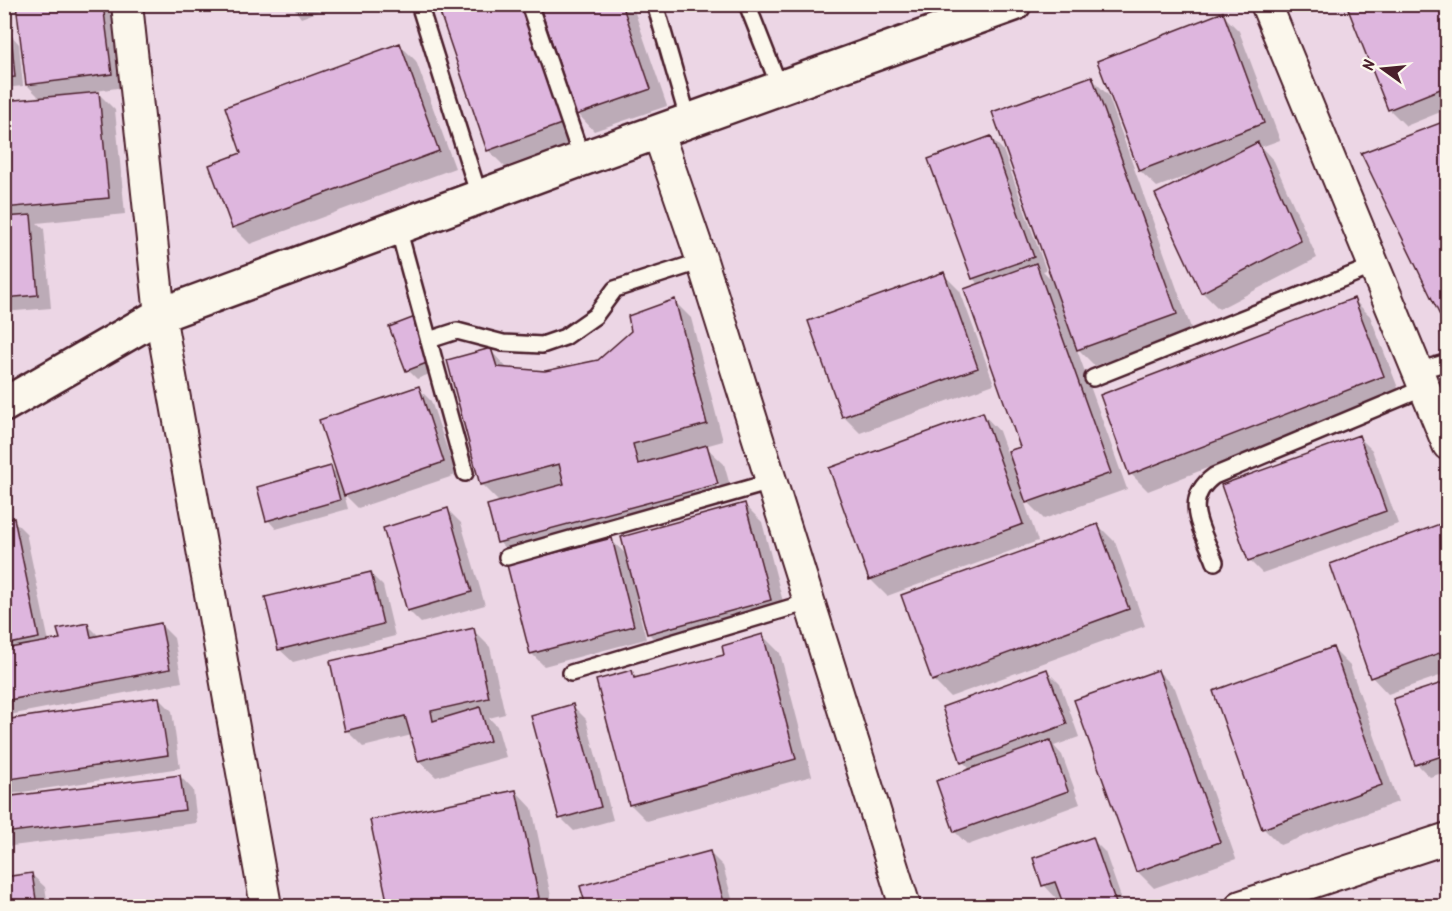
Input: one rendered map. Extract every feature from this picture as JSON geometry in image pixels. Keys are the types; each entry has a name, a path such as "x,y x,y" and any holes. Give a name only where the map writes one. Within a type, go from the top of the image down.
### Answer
{"street":[{"path":"127,4 160,315 266,906"},
{"path":"4,405 160,315 479,196 690,122 976,11 1014,4"},
{"path":"1266,4 1448,445"},
{"path":"658,133 702,261 905,906"},
{"path":"1241,906 1448,838"}],"lane":[{"path":"419,4 479,196"},
{"path":"529,4 582,159"},
{"path":"655,4 690,122"},
{"path":"747,4 780,88"},
{"path":"398,228 465,473"},
{"path":"429,340 457,331 503,343 542,345 565,337 595,316 615,289 702,261"},
{"path":"1093,378 1374,266"},
{"path":"1215,562 1195,510 1196,498 1201,486 1214,476 1421,380 1448,362"},
{"path":"507,557 771,482"},
{"path":"571,673 810,602"}],"shaded area":[{"path":"5,5 1447,5 1447,906 5,906"}],"building":[{"path":"16,4 103,4 112,74 26,85"},
{"path":"437,4 523,4 564,123 487,151"},
{"path":"539,4 622,4 651,89 576,115"},
{"path":"1346,4 1448,4 1448,86 1388,110"},
{"path":"1223,12 1264,123 1139,171 1097,61"},
{"path":"11,33 15,77 4,78 4,34"},
{"path":"400,43 439,151 232,228 209,165 241,153 225,107"},
{"path":"1092,76 1177,314 1077,350 992,112"},
{"path":"99,92 109,198 4,208 4,101"},
{"path":"1448,120 1448,332 1361,153"},
{"path":"991,136 1034,257 972,279 928,159"},
{"path":"1258,142 1301,241 1201,293 1155,194"},
{"path":"31,215 38,295 4,298 4,217"},
{"path":"1036,263 1111,473 1026,503 1008,451 1020,447 964,289"},
{"path":"944,272 978,368 842,417 808,321"},
{"path":"1354,298 1384,376 1129,475 1100,395"},
{"path":"675,299 707,424 633,444 638,464 707,445 718,484 497,543 487,505 564,484 559,464 480,485 447,360 491,348 497,367 545,371 598,360 631,331 628,316"},
{"path":"415,317 432,361 406,371 389,327"},
{"path":"419,386 444,462 344,496 319,420"},
{"path":"983,412 1023,524 869,580 829,468"},
{"path":"1359,435 1386,511 1248,561 1221,485"},
{"path":"331,466 340,500 266,521 257,487"},
{"path":"745,503 771,600 647,634 621,537"},
{"path":"448,508 472,592 407,611 383,528"},
{"path":"14,518 39,638 4,645 4,520"},
{"path":"1448,521 1448,650 1370,678 1330,564"},
{"path":"1098,524 1129,609 932,681 901,595"},
{"path":"612,538 634,626 530,654 507,565"},
{"path":"371,572 383,624 278,650 265,597"},
{"path":"88,623 91,637 161,623 170,669 4,701 4,649 60,639 57,629"},
{"path":"474,628 489,698 431,711 433,721 480,707 490,741 418,761 405,716 345,731 330,661"},
{"path":"763,634 796,759 629,805 596,680 632,670 634,678 724,655 722,646"},
{"path":"1333,647 1382,785 1262,829 1213,691"},
{"path":"1047,669 1067,724 961,763 942,707"},
{"path":"1158,670 1220,842 1136,872 1074,700"},
{"path":"1448,681 1448,754 1415,765 1393,699"},
{"path":"159,697 168,755 4,780 4,720"},
{"path":"573,704 601,807 559,819 531,716"},
{"path":"1050,740 1068,791 954,832 936,781"},
{"path":"180,775 185,810 4,833 4,797"},
{"path":"516,790 539,898 499,906 388,906 370,820"},
{"path":"1093,837 1117,906 1064,906 1055,882 1042,886 1033,858"},
{"path":"710,851 725,906 586,906 580,886"},
{"path":"32,873 37,906 4,906 4,877"}]}
